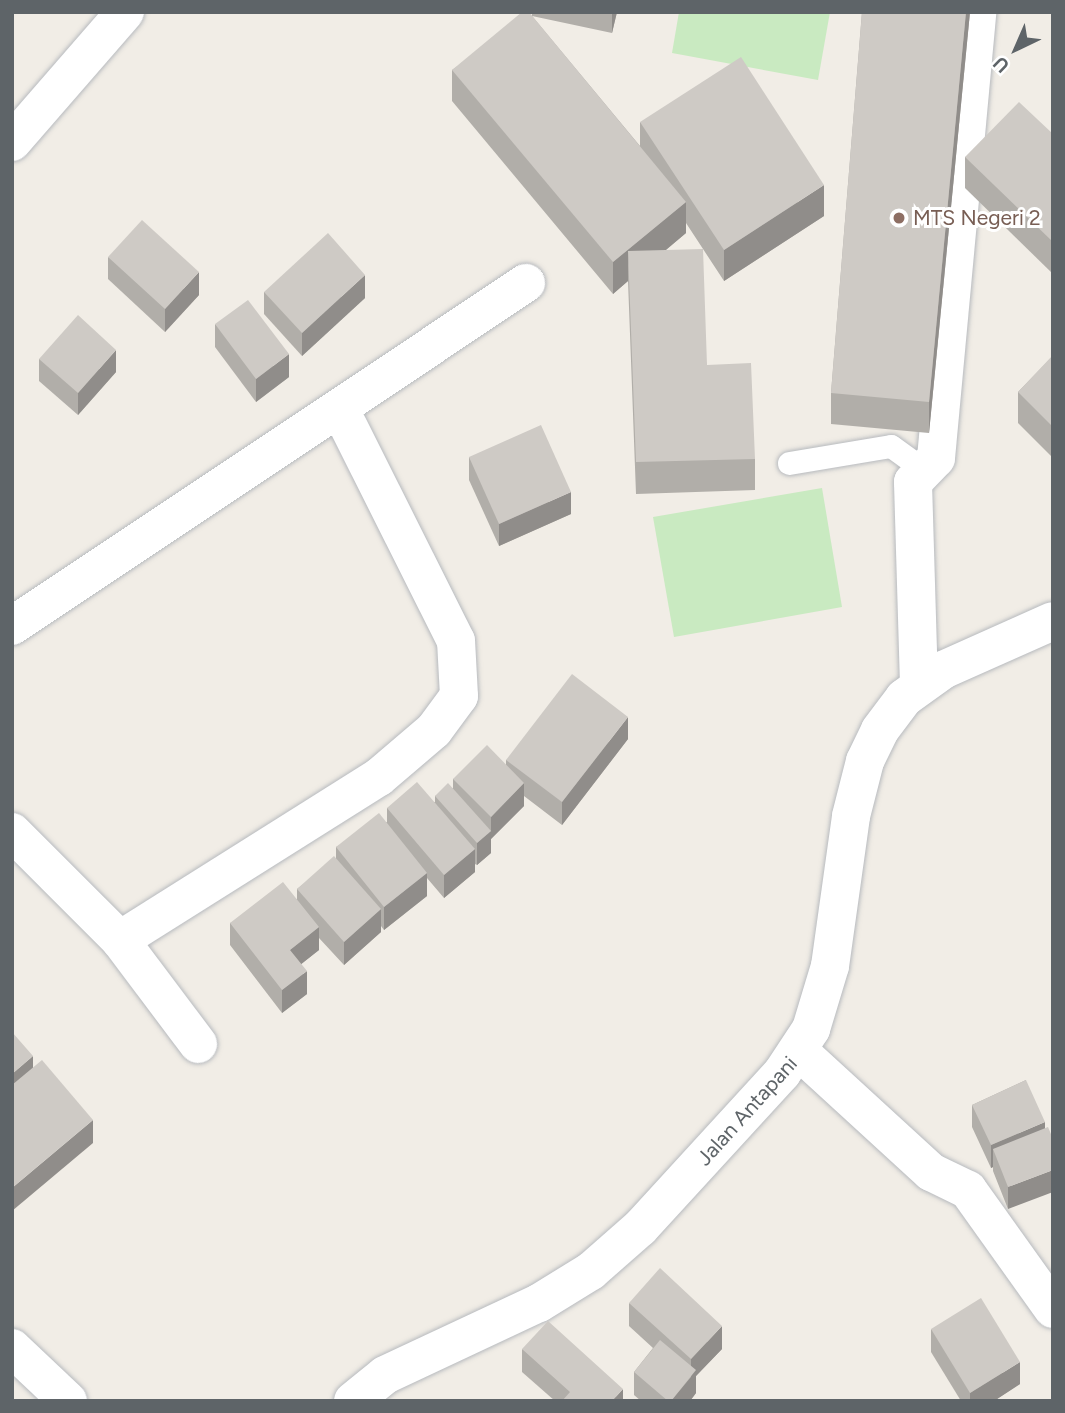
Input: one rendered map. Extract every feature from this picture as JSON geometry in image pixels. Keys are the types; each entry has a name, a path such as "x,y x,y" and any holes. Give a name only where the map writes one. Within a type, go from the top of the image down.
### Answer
{"street":[{"path":"12,142 125,12"},
{"path":"919,685 913,482 936,458 977,12"},
{"path":"12,626 340,410 526,283"},
{"path":"120,940 379,777 434,730 458,696 456,641 340,410"},
{"name":"Jalan Antapani","path":"353,1401 385,1375 539,1303 591,1271 640,1228 800,1052 830,966 865,761 880,730 919,685 1053,621"},
{"path":"12,832 120,940 198,1044"},
{"path":"800,1052 932,1172 968,1190 1053,1309"},
{"path":"12,1348 67,1400"}],"lane":[{"path":"789,463 891,446 912,461 913,482"}],"green space":[{"path":"679,12 830,12 818,80 672,53"},
{"path":"822,488 842,607 674,637 653,517"}],"building":[{"path":"522,12 529,12 686,202 613,262 452,70"},
{"name":"MTS Negeri 2","path":"862,12 966,12 929,402 831,393"},
{"path":"741,57 824,185 724,250 640,122"},
{"path":"1019,102 1053,134 1053,242 965,157"},
{"path":"142,220 199,272 165,309 108,257"},
{"path":"328,233 365,275 302,333 264,292"},
{"path":"703,249 707,365 751,363 755,459 636,462 628,251"},
{"path":"248,300 289,354 256,379 215,324"},
{"path":"78,315 116,350 78,393 39,359"},
{"path":"1053,355 1053,427 1018,392"},
{"path":"541,425 571,492 499,524 469,457"},
{"path":"572,674 628,717 562,802 506,760"},
{"path":"487,745 524,783 491,817 453,779"},
{"path":"417,782 475,849 444,875 387,808"},
{"path":"448,783 491,831 477,843 435,796"},
{"path":"379,813 427,873 384,907 336,847"},
{"path":"334,856 381,909 344,942 297,889"},
{"path":"283,882 319,927 290,950 307,971 282,990 230,923"},
{"path":"12,1032 33,1056 12,1074"},
{"path":"42,1060 93,1120 12,1188 12,1085"},
{"path":"1026,1080 1045,1122 991,1145 972,1105"},
{"path":"1048,1127 1053,1139 1053,1170 1008,1187 993,1149"},
{"path":"660,1268 722,1326 691,1359 629,1303"},
{"path":"981,1298 1020,1362 970,1393 931,1329"},
{"path":"548,1321 623,1389 612,1401 562,1401 570,1392 522,1349"},
{"path":"660,1340 696,1370 671,1401 634,1372"}],"place":[{"name":"MTS Negeri 2","path":"899,218"}]}
